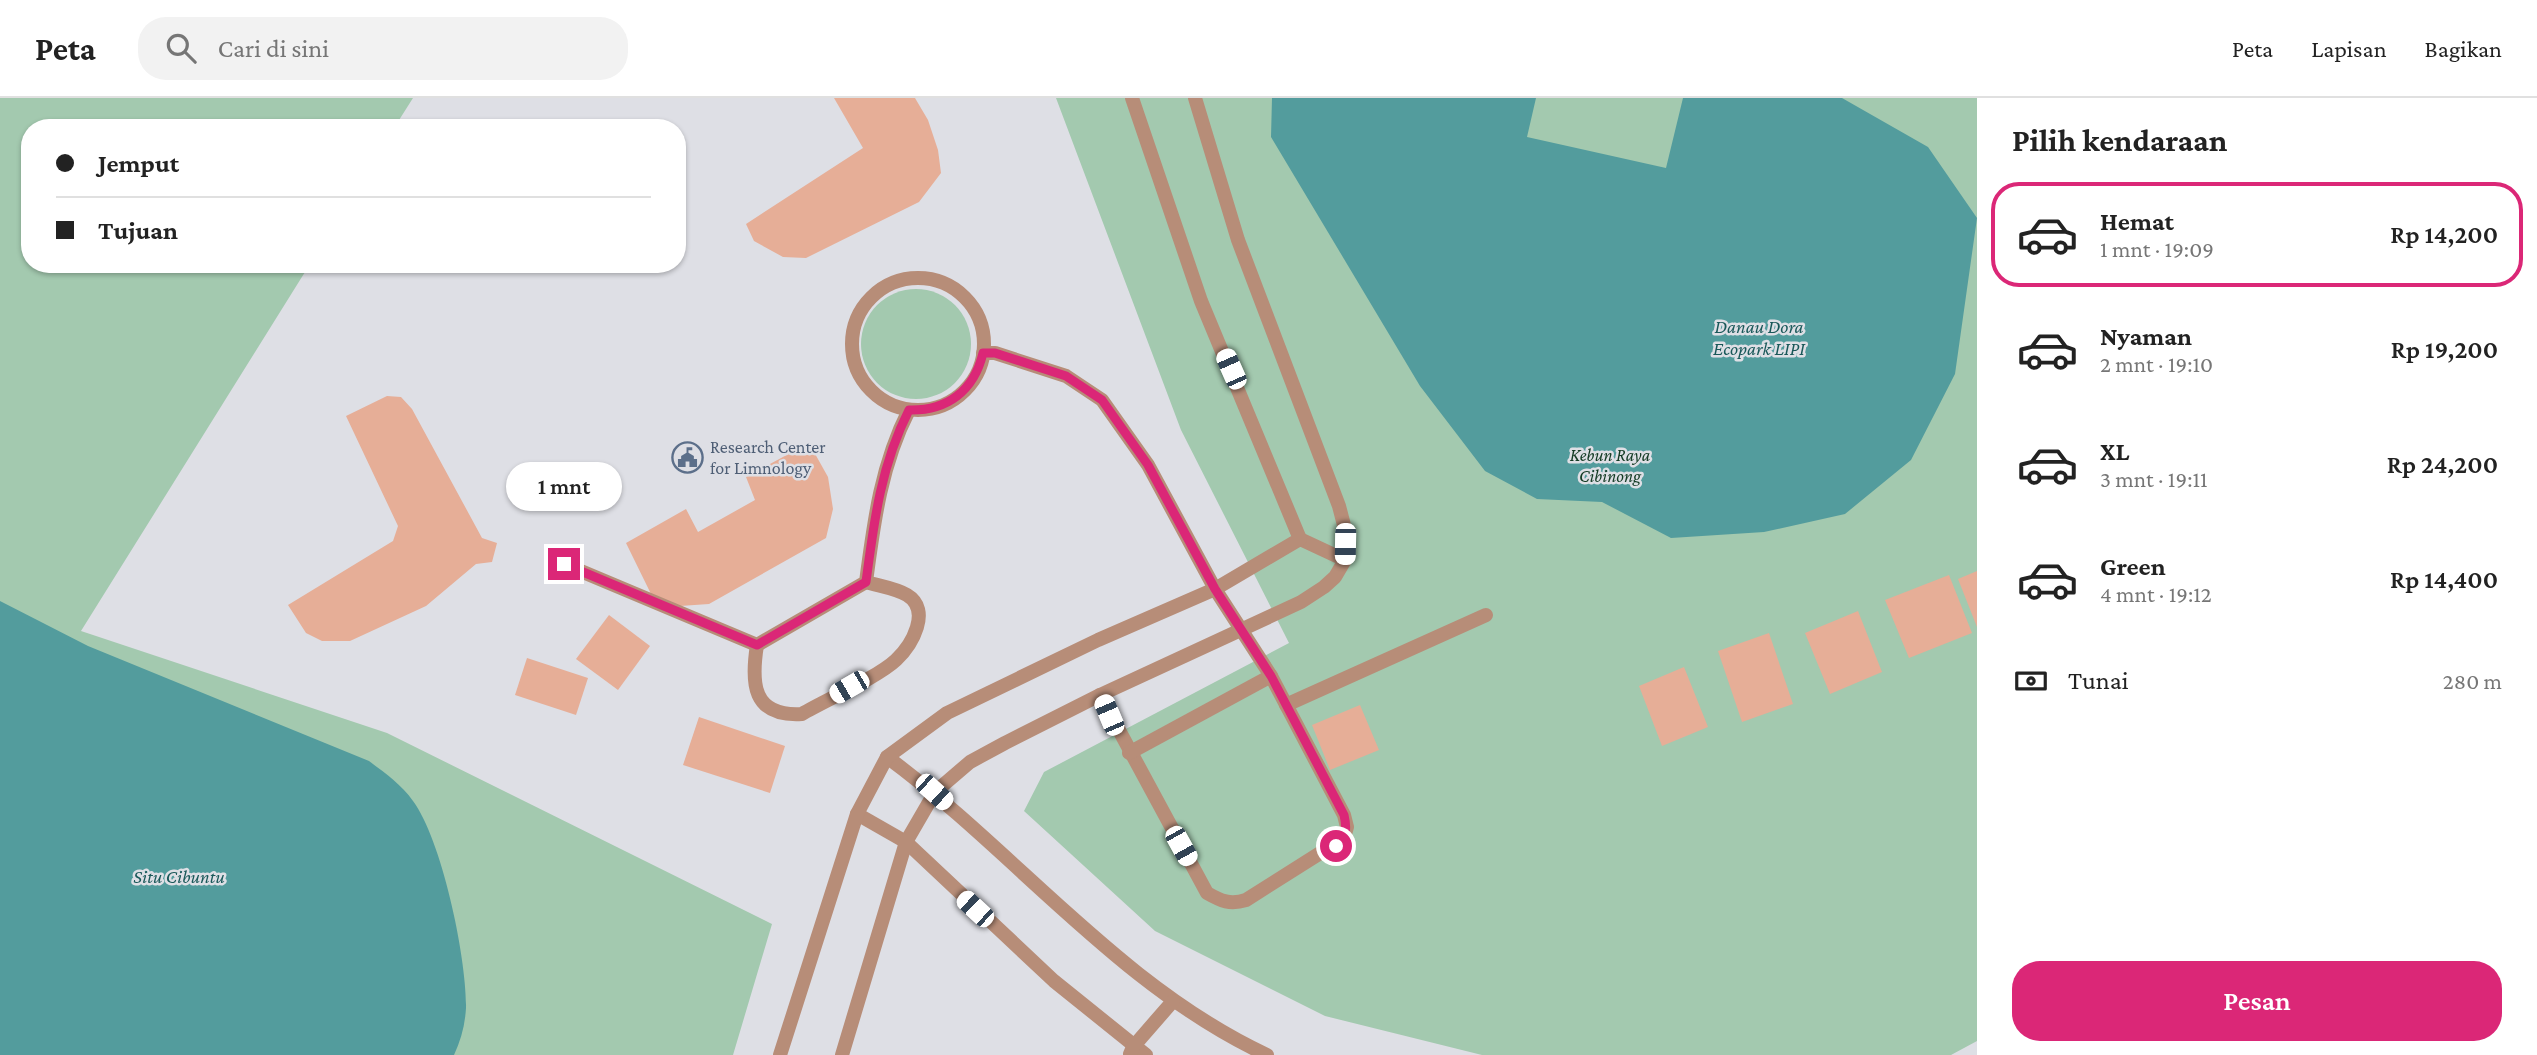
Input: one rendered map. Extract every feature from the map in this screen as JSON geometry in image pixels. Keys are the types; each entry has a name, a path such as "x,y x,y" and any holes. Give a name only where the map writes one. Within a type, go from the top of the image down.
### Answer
{"lane":[{"path":"1132,98 1201,301 1300,539 1345,560"},
{"path":"842,1055 906,842 934,792 970,762 1100,695 1301,602 1335,577 1345,560 1345,529 1339,506 1238,240 1195,98"},
{"path":"912,278 927,278 948,285 966,298 975,310 982,331 983,353 975,377 958,397 935,408 909,410 895,407 876,395 862,379 855,365 853,336 863,308 872,296 884,287 912,278"},
{"path":"983,353 995,353 1066,376 1102,400 1148,465 1215,589 1271,676 1344,815 1347,827 1344,838 1336,846 1246,900 1233,904 1222,902 1207,892 1129,753 1100,695"},
{"path":"866,582 874,517 887,458 909,410"},
{"path":"780,1055 856,814 887,757 947,713 1098,640 1215,589 1300,539"},
{"path":"564,564 757,645"},
{"path":"866,582 910,596 918,607 920,617 915,631 895,661 802,714 787,715 770,707 757,693 752,678 757,645 866,582"},
{"path":"1286,705 1486,615"},
{"path":"1129,753 1271,676"},
{"path":"887,757 934,792 1071,917 1173,1001 1239,1042 1266,1055"},
{"path":"856,814 906,842 1131,1051 1146,1055"},
{"path":"1131,1051 1173,1001"}],"green space":[{"path":"0,98 413,98 400,119 21,119 21,273 304,273 81,631 387,733 772,924 733,1055 0,1055"},
{"name":"Kebun Raya Cibinong","path":"1056,98 1977,98 1977,1041 1951,1055 1482,1055 1325,1016 1155,931 1024,811 1044,772 1289,643 1181,430"},
{"path":"916,289 937,294 955,305 966,323 971,344 966,365 955,383 937,394 916,399 895,394 877,383 866,365 861,344 866,323 877,305 895,294"}],"water":[{"name":"Danau Dora Ecopark LIPI","path":"1272,98 1536,98 1527,137 1666,168 1683,98 1842,98 1928,147 1977,218 1955,374 1911,460 1845,514 1764,532 1671,538 1602,502 1537,499 1485,471 1420,386 1271,137"},
{"name":"Situ Cibuntu","path":"0,601 88,646 369,761 404,790 424,819 434,843 457,931 466,1008 459,1044 454,1055 0,1055"}],"building":[{"path":"834,98 915,98 928,120 938,150 941,173 919,202 806,258 783,257 754,241 746,224 863,148"},
{"path":"387,396 401,397 412,409 482,538 497,543 492,562 476,564 426,606 350,641 322,641 306,633 288,605 393,541 398,526 346,416"},
{"path":"809,443 828,477 833,509 826,538 709,604 680,606 651,594 626,543 686,509 698,532 755,500 746,477"},
{"path":"1977,571 1977,627 1958,579"},
{"path":"1949,575 1972,633 1909,658 1885,600"},
{"path":"1858,611 1882,672 1830,694 1805,633"},
{"path":"609,615 650,646 618,690 576,659"},
{"path":"1769,633 1793,704 1742,722 1718,651"},
{"path":"527,658 588,678 576,715 515,695"},
{"path":"1684,667 1708,727 1662,746 1639,686"},
{"path":"1360,705 1379,750 1330,770 1312,725"},
{"path":"699,717 785,746 770,793 683,765"}],"place":[{"name":"Research Center for Limnology","path":"687,457"}],"route":[{"path":"564,564 757,645 866,582 874,517 887,458 909,410 935,408 958,397 975,377 983,353 995,353 1031,363 1066,376 1102,400 1148,465 1215,589 1271,676 1344,815 1347,827 1344,838 1336,846"}]}
